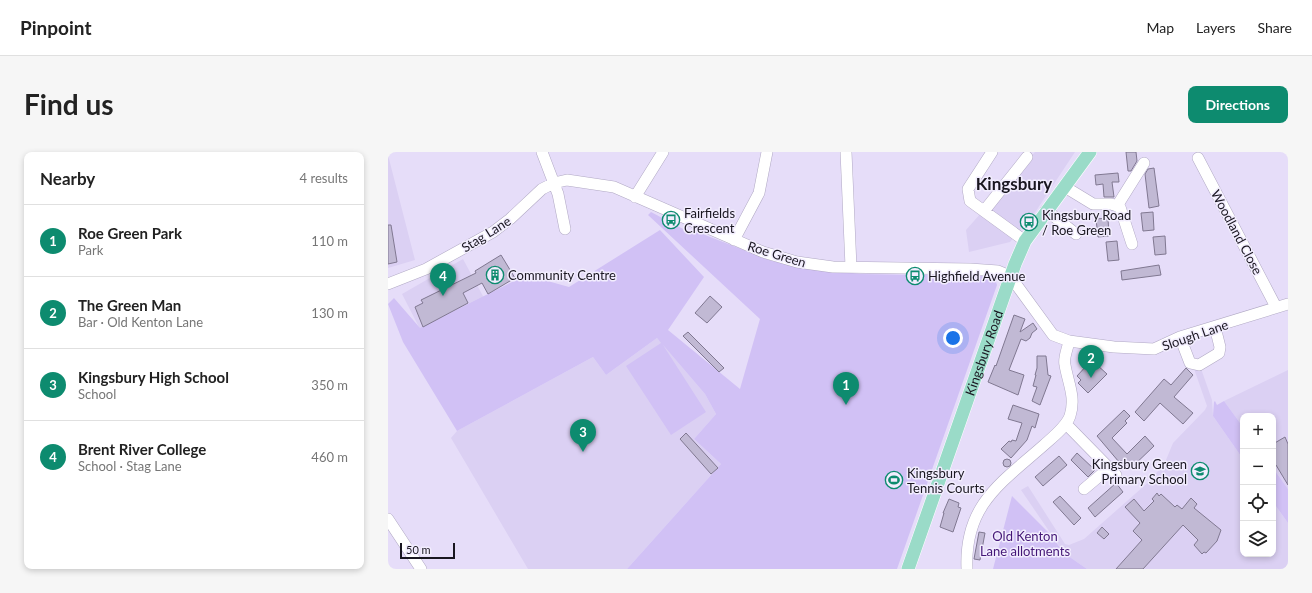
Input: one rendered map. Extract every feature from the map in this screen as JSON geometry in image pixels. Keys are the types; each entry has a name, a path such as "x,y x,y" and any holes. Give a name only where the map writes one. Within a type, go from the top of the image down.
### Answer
{"main road":[{"name":"Kingsbury Road","path":"908,569 1010,276 1025,241 1046,210 1065,187 1090,152"}],"street":[{"path":"542,152 554,182 565,230"},
{"path":"635,196 663,152"},
{"path":"734,240 759,193 767,152"},
{"path":"846,152 851,267"},
{"path":"992,152 968,189 970,201 1025,241"},
{"path":"984,211 1027,157"},
{"name":"Woodland Close","path":"1198,158 1276,307"},
{"path":"1117,206 1144,163"},
{"name":"Roe Green","path":"554,182 567,180 614,187 763,252 797,262 851,267 998,271 1010,276"},
{"name":"Stag Lane","path":"388,284 426,269 493,232 510,220 542,189 554,182"},
{"path":"1065,187 1093,204 1111,204 1120,207 1132,244"},
{"path":"1046,210 1076,234"},
{"name":"Slough Lane","path":"1010,276 1053,335 1069,341 1114,347 1154,349 1180,337 1288,304"},
{"path":"1180,337 1190,363 1199,365 1219,353 1220,346 1215,327"},
{"path":"967,569 966,549 972,526 982,506 991,493 1066,424 1070,416 1073,400 1064,364 1069,341"},
{"path":"1066,424 1112,471 1084,490"},
{"path":"388,519 421,569"}],"shaded area":[{"path":"1035,152 1075,152 1036,211 1010,242 969,252 966,230"},
{"path":"388,155 415,260 388,268"},
{"path":"463,259 484,298 421,331 402,294"},
{"path":"657,338 705,394 716,414 694,439 721,464 627,569 528,569 451,438 457,431 593,357 606,375"},
{"name":"Kingsbury Green Primary School","path":"1198,360 1212,400 1213,416 1240,455 1240,557 1276,557 1276,506 1288,523 1287,569 1087,569 1064,553 1021,490 1028,486 1065,544 1069,545 1084,539 1152,479 1166,460 1173,443 1205,410 1207,406 1192,363"},
{"path":"1288,370 1288,489 1276,472 1276,413 1240,413 1240,423 1224,401"}],"green space":[{"path":"651,212 685,230 700,233 772,261 796,266 860,274 989,276 995,279 997,285 897,569 627,569 721,464 694,439 716,414 705,394 663,345 706,412 671,435 626,366 661,343 657,338 606,375 593,357 457,431 403,342 388,304 394,298 420,328 526,275 569,287 660,230 704,277 668,330 740,389 760,319 648,215"},
{"path":"1215,401 1217,405 1224,401 1240,423 1240,455 1213,416"},
{"path":"1276,472 1288,489 1288,523 1276,506"},
{"name":"Old Kenton Lane allotments","path":"1012,496 1050,534 1064,553 1087,569 993,569"}],"building":[{"path":"1126,152 1136,152 1137,161 1131,171 1128,171"},
{"path":"1154,168 1159,206 1149,208 1145,174 1148,169"},
{"path":"1118,173 1119,182 1112,182 1114,197 1104,197 1103,184 1096,185 1095,175"},
{"path":"1153,212 1154,230 1143,231 1141,213"},
{"path":"1108,218 1109,236 1098,237 1096,219"},
{"path":"388,225 391,225 397,262 388,264"},
{"path":"1165,236 1166,254 1155,255 1153,237"},
{"path":"1117,241 1119,260 1108,261 1106,242"},
{"path":"501,255 515,278 488,294 482,283 463,293 468,303 423,327 415,307 423,303 421,300 476,273 475,271"},
{"path":"1159,265 1161,275 1122,280 1121,271"},
{"path":"710,296 722,307 707,323 695,313"},
{"path":"1014,315 1025,319 1020,332 1033,323 1037,329 1026,341 1021,339 1009,370 1024,375 1018,395 988,382 995,365 996,366"},
{"path":"688,332 724,368 719,372 683,336"},
{"path":"1037,356 1046,356 1048,375 1051,376 1040,405 1032,401 1037,387 1033,386 1037,368"},
{"path":"1088,364 1092,367 1096,364 1107,374 1088,393 1078,383 1081,380 1077,376"},
{"path":"1186,368 1193,375 1174,397 1193,413 1183,424 1160,403 1144,421 1135,412 1164,379 1171,385"},
{"path":"1013,405 1039,414 1035,428 1032,426 1027,440 1011,458 1001,449 1009,441 1016,441 1022,423 1008,419"},
{"path":"1124,410 1130,416 1125,421 1127,423 1112,438 1127,454 1145,436 1154,446 1130,469 1121,460 1119,462 1097,436"},
{"path":"686,433 718,468 711,474 680,439"},
{"path":"1285,437 1288,444 1288,485 1276,465 1276,442"},
{"path":"1077,453 1095,470 1088,477 1071,460"},
{"path":"1059,456 1067,465 1043,486 1035,477"},
{"path":"1005,459 1009,459 1011,463 1009,467 1005,467 1003,465 1003,461"},
{"path":"1116,483 1123,492 1095,517 1088,508"},
{"path":"1157,493 1159,496 1161,494 1175,507 1177,505 1182,509 1191,498 1197,504 1194,508 1221,530 1217,541 1206,553 1204,552 1202,554 1194,545 1198,540 1183,525 1143,569 1116,569 1142,540 1133,531 1140,523 1125,507 1134,499 1144,511 1154,501 1152,499"},
{"path":"1060,496 1081,518 1074,525 1053,502"},
{"path":"949,499 959,503 958,507 961,508 953,532 940,527 943,513"},
{"path":"1102,527 1109,534 1104,539 1097,533"},
{"path":"979,532 985,533 980,560 974,559"}],"place":[{"name":"Fairfields Crescent","path":"671,220"},
{"name":"Kingsbury Road / Roe Green","path":"1029,222"},
{"name":"Community Centre","path":"495,275"},
{"name":"Highfield Avenue","path":"915,276"},
{"name":"Brent River College","path":"443,296"},
{"name":"The Green Man","path":"1091,378"},
{"name":"Roe Green Park","path":"846,405"},
{"name":"Kingsbury High School","path":"583,452"},
{"name":"Kingsbury Green Primary School","path":"1200,471"},
{"name":"Kingsbury Tennis Courts","path":"894,480"}],"district":[{"name":"Kingsbury","path":"1014,183"}]}
